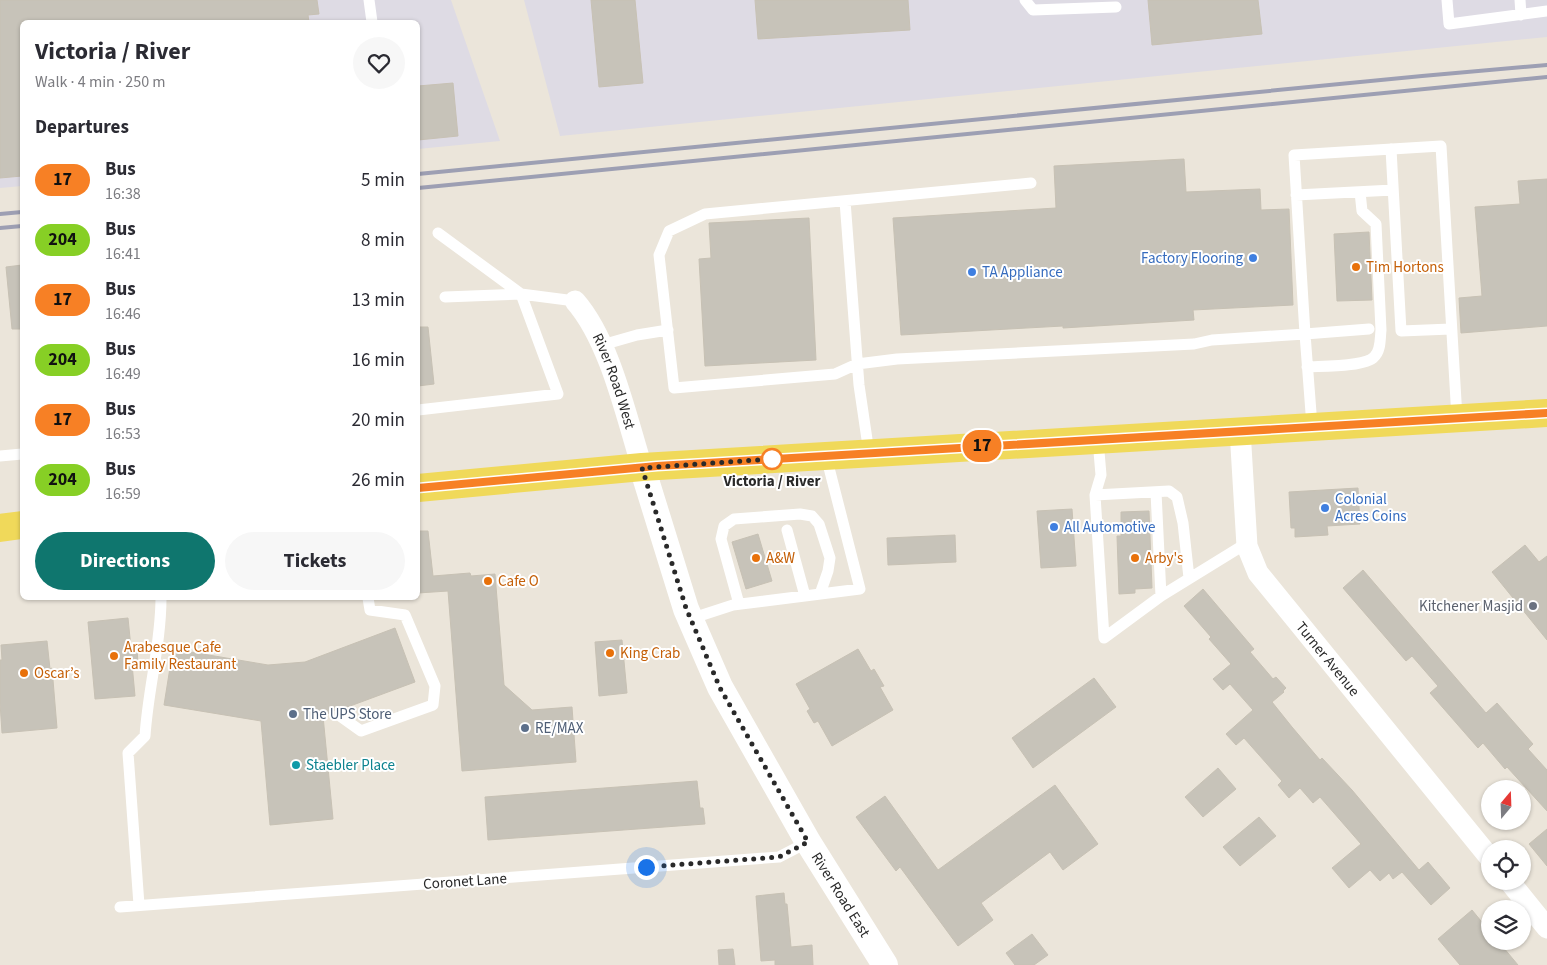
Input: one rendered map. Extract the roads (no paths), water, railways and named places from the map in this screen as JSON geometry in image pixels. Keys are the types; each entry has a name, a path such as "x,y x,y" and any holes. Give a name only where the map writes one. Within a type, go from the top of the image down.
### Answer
{"main road":[{"path":"420,488 642,468 1240,430 1547,413"},
{"path":"0,528 20,525"}],"street":[{"name":"River Road West","path":"575,301 585,313 602,344 642,468"},
{"name":"Turner Avenue","path":"1240,430 1247,543 1258,573 1481,847"},
{"name":"River Road East","path":"642,468 690,619 720,688 808,842 885,965"},
{"path":"1516,890 1547,928"}],"lane":[{"path":"369,0 372,20"},
{"path":"1025,0 1033,10 1069,4 1116,7"},
{"path":"1447,0 1450,24 1547,11"},
{"path":"1520,0 1521,15"},
{"path":"1312,426 1294,155 1441,146 1457,418"},
{"path":"1391,149 1401,331 1451,329"},
{"path":"1031,183 705,214 669,231 659,255 674,388 835,374 857,364 897,359 1194,344 1212,340 1369,329"},
{"path":"1296,195 1393,190"},
{"path":"1307,367 1367,363 1375,357 1380,347 1382,330 1376,224 1362,211 1360,192"},
{"path":"845,201 857,364 868,454"},
{"path":"420,410 558,394 521,294 438,233"},
{"path":"445,297 521,294 575,301"},
{"path":"602,344 637,335 668,330"},
{"path":"1098,439 1101,475 1095,494 1104,638 1161,596 1247,543"},
{"path":"0,456 20,454"},
{"path":"690,619 739,604 860,589 826,456"},
{"path":"1095,494 1169,491 1178,497 1189,578"},
{"path":"1156,492 1161,596"},
{"path":"739,604 721,539 724,526 734,519 800,514 812,516 819,524 830,558 828,571 820,594"},
{"path":"787,530 805,596"},
{"path":"139,906 128,753 145,736 161,618 161,600"},
{"path":"340,716 361,731 433,705 435,686 405,615 370,610 368,600"},
{"name":"Coronet Lane","path":"120,907 779,857 808,842"}],"railway":[{"path":"420,174 1547,65"},
{"path":"420,188 1547,77"},
{"path":"0,214 20,212"},
{"path":"0,228 20,226"}],"place":[{"name":"Factory Flooring","path":"1253,258"},
{"name":"Tim Hortons","path":"1356,267"},
{"name":"TA Appliance","path":"972,272"},
{"name":"Victoria / River","path":"772,459"},
{"name":"Colonial Acres Coins","path":"1325,508"},
{"name":"All Automotive","path":"1054,527"},
{"name":"A&W","path":"756,558"},
{"name":"Arby's","path":"1135,558"},
{"name":"Cafe O","path":"488,581"},
{"name":"Kitchener Masjid","path":"1533,606"},
{"name":"King Crab","path":"610,653"},
{"name":"Arabesque Cafe Family Restaurant","path":"114,656"},
{"name":"Oscar’s","path":"24,673"},
{"name":"The UPS Store","path":"293,714"},
{"name":"RE/MAX","path":"525,728"},
{"name":"Staebler Place","path":"296,765"}]}
